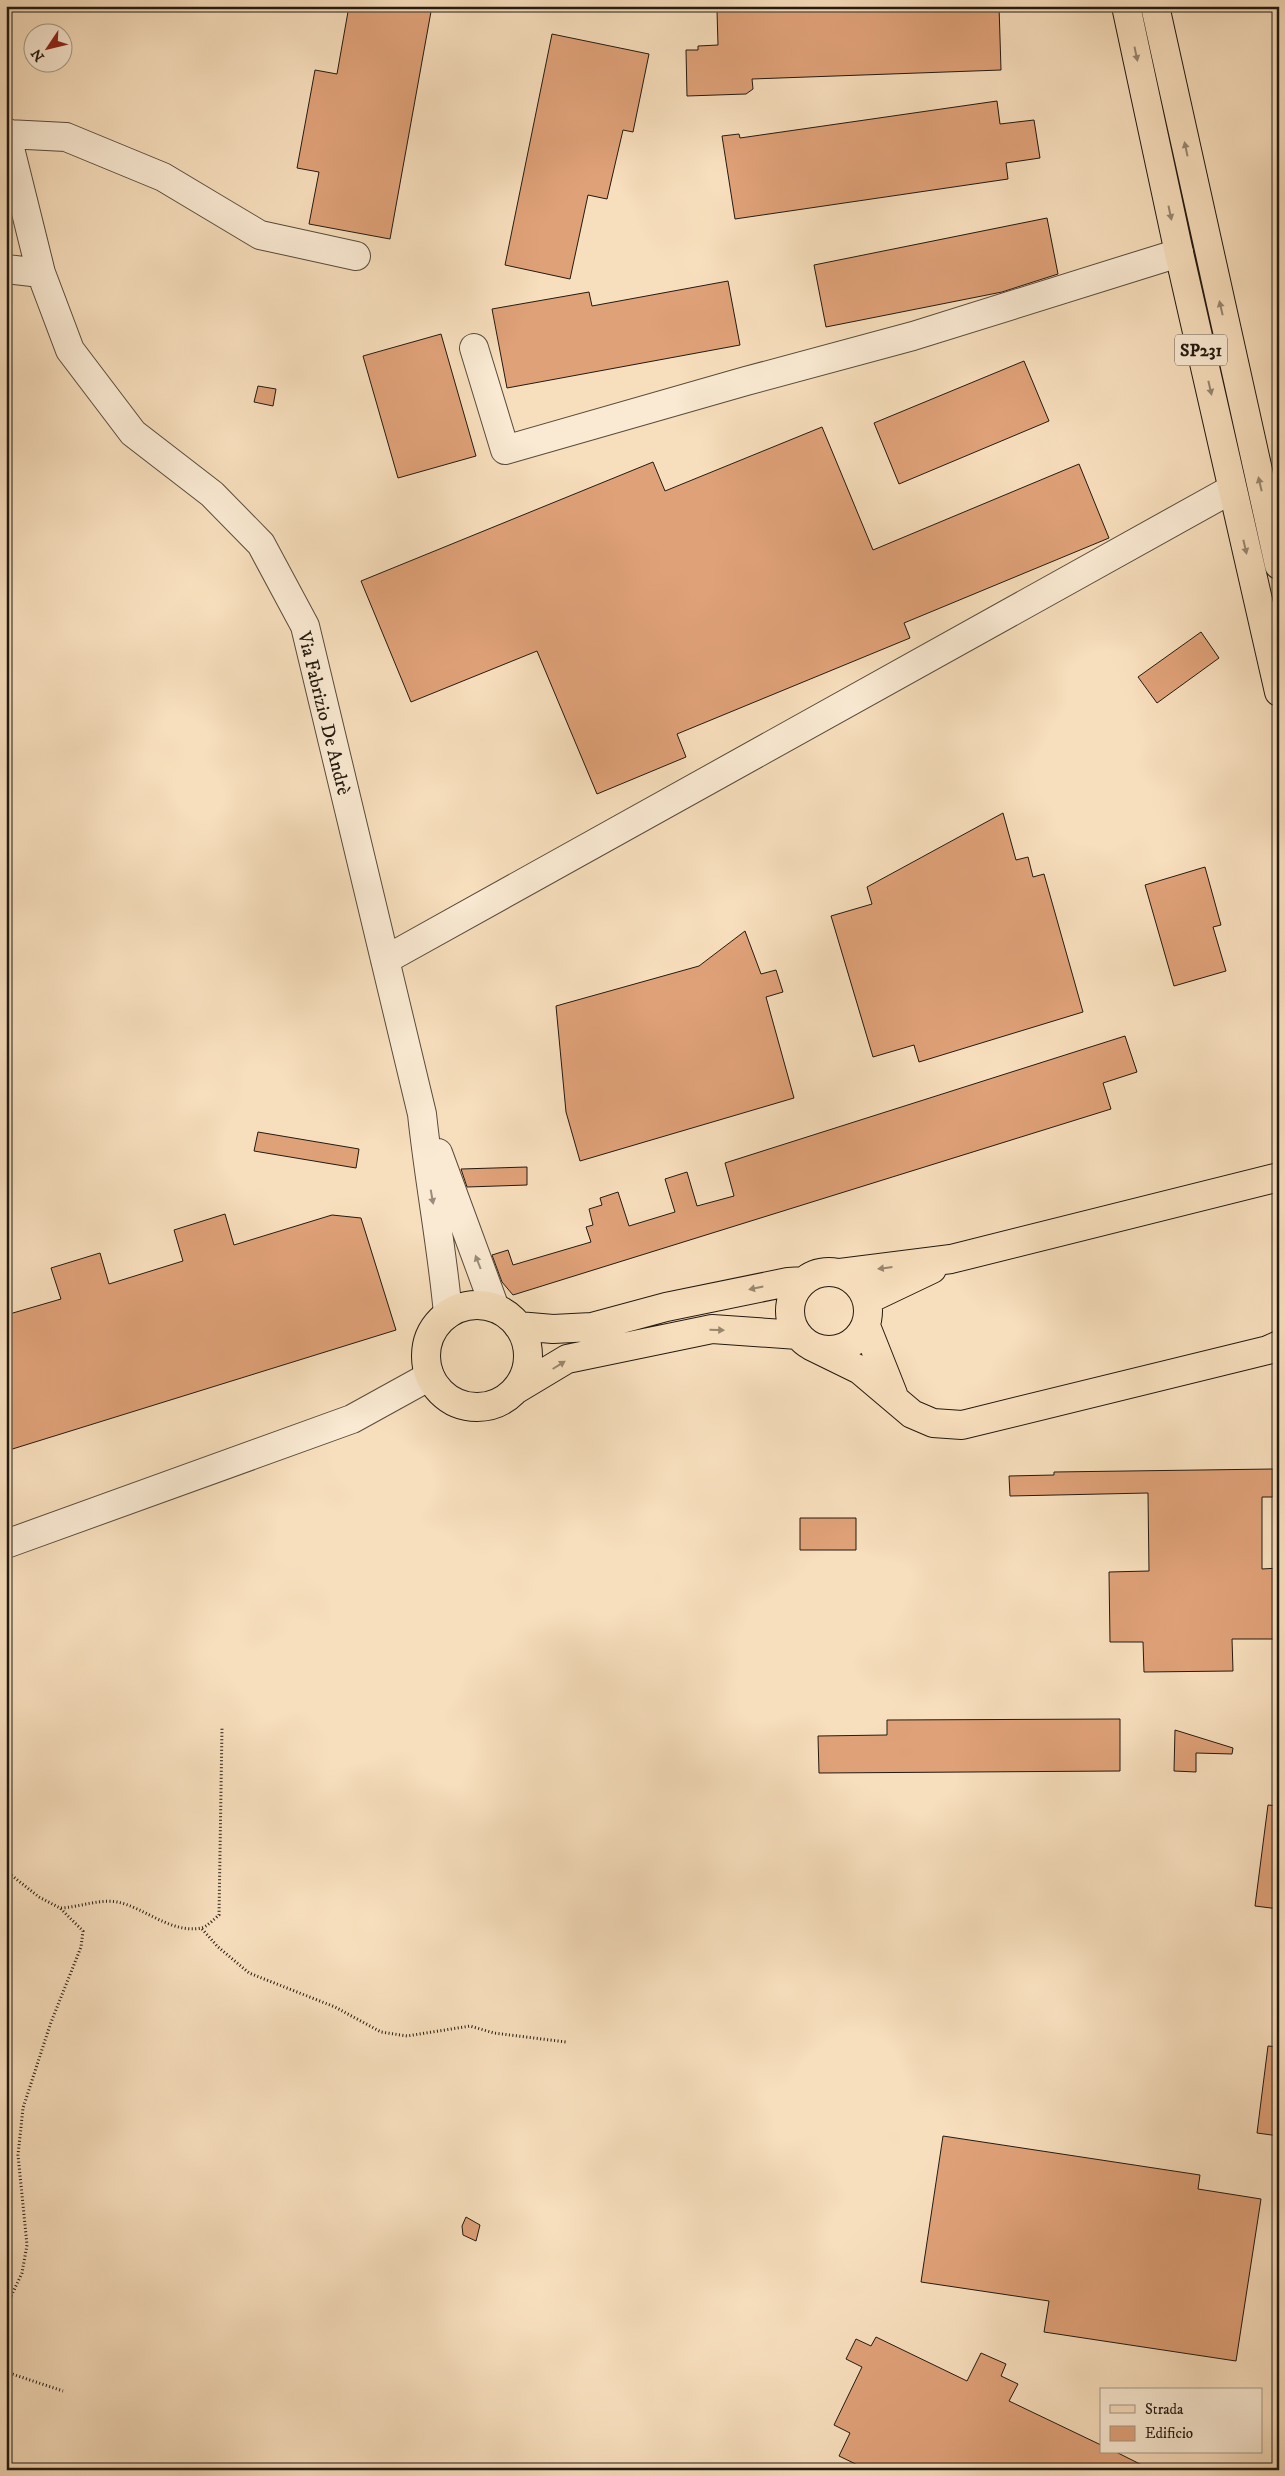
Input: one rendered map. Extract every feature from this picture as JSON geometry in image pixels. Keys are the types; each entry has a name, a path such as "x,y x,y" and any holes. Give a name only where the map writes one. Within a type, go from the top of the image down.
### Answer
{"main road":[{"name":"SP231","path":"1126,6 1179,253 1279,692"},
{"name":"SP231","path":"1155,6 1279,566"},
{"path":"951,1260 867,1313 859,1337 842,1348 823,1350 805,1340 793,1326 790,1306 796,1290 804,1281 815,1274 840,1273 951,1260 1279,1177"},
{"path":"840,1273 852,1279 862,1288 867,1313 895,1398"},
{"path":"518,1326 552,1329 592,1327 666,1307 788,1282 804,1281"},
{"path":"517,1389 526,1374 529,1358 526,1341 518,1326 504,1312 495,1308 471,1305 448,1314 436,1326 428,1342 426,1359 430,1376 440,1391 454,1402 470,1407 487,1407 504,1400 517,1389 567,1359 712,1329 805,1340 860,1370 912,1414 933,1423 962,1425 1275,1348"}],"street":[{"path":"7,133 66,137 163,177 260,234 356,256"},
{"name":"Via Fabrizio De Andrè","path":"7,133 41,273 70,350 133,433 212,494 261,544 305,626 422,1114"},
{"path":"474,348 505,450 746,381 913,336 1179,253"},
{"path":"6,269 41,273"},
{"path":"385,960 1232,489"},
{"path":"422,1114 495,1308"},
{"path":"422,1114 428,1172 443,1257 448,1314"},
{"path":"6,1544 352,1419 430,1376"}],"path":[{"path":"60,1908 78,1907 96,1901 119,1903 154,1919 183,1928 202,1928 219,1915 222,1727"},
{"path":"6,1871 39,1897 60,1908 83,1931 81,1947 50,2025 23,2108 18,2155 27,2245 22,2274 6,2307"},
{"path":"202,1928 218,1947 248,1973 335,2008 381,2032 407,2036 470,2026 494,2033 566,2042"},
{"path":"6,2372 62,2391"}],"building":[{"path":"349,6 432,6 390,239 309,224 319,172 297,168 315,70 337,74"},
{"path":"850,6 999,6 1001,70 752,79 753,89 746,94 687,96 686,50 698,50 698,46 718,45 717,11"},
{"path":"552,34 649,54 633,132 623,130 607,199 588,195 570,279 505,265"},
{"path":"997,101 1000,124 1034,120 1040,158 1006,163 1008,179 735,219 722,136 739,134 740,138"},
{"path":"1047,218 1058,274 1002,292 826,327 814,265"},
{"path":"728,281 740,345 507,388 492,309 589,292 592,306"},
{"path":"441,334 476,456 398,478 363,356"},
{"path":"1024,361 1049,421 899,484 874,423"},
{"path":"258,386 276,389 273,406 254,402"},
{"path":"822,427 873,550 1079,464 1109,538 904,623 910,638 677,734 686,757 597,794 537,651 411,702 361,581 653,462 665,491"},
{"path":"1201,632 1219,658 1157,703 1138,677"},
{"path":"1003,813 1016,860 1028,857 1033,877 1044,874 1083,1012 919,1062 914,1045 873,1057 831,916 872,904 867,887"},
{"path":"1205,867 1221,925 1213,927 1226,971 1174,986 1145,885"},
{"path":"745,931 761,974 776,970 783,992 766,997 794,1098 580,1161 566,1112 556,1006 699,966"},
{"path":"1125,1036 1137,1072 1103,1083 1111,1109 513,1295 502,1282 492,1255 508,1250 513,1265 591,1242 586,1227 593,1225 589,1209 602,1205 600,1198 618,1192 629,1226 675,1212 665,1179 687,1172 697,1206 734,1196 725,1163"},
{"path":"258,1132 359,1149 356,1168 254,1151"},
{"path":"527,1167 527,1185 467,1187 461,1169"},
{"path":"225,1214 234,1245 332,1215 361,1218 396,1330 6,1451 6,1315 61,1299 51,1268 100,1253 109,1284 183,1261 174,1230"},
{"path":"1273,1469 1273,1497 1262,1497 1262,1569 1279,1568 1279,1639 1232,1639 1233,1671 1144,1672 1143,1642 1110,1642 1109,1572 1149,1571 1148,1493 1010,1496 1009,1476 1054,1475 1054,1472"},
{"path":"800,1518 856,1518 856,1550 800,1550"},
{"path":"1120,1719 1120,1771 819,1773 818,1736 887,1735 887,1720"},
{"path":"1175,1730 1233,1748 1232,1754 1196,1753 1196,1772 1174,1771"},
{"path":"1268,1805 1279,1806 1279,1909 1255,1906"},
{"path":"1268,2046 1279,2047 1279,2136 1257,2133"},
{"path":"943,2136 1200,2175 1198,2189 1261,2199 1236,2361 1044,2332 1049,2301 921,2282"},
{"path":"466,2217 480,2225 476,2241 463,2235 462,2226"},
{"path":"876,2337 967,2381 981,2353 1006,2364 1001,2376 1018,2384 1009,2401 1100,2445 1100,2454 1120,2454 1152,2470 868,2470 839,2456 850,2433 834,2425 862,2367 846,2359 856,2339 871,2346"}]}
